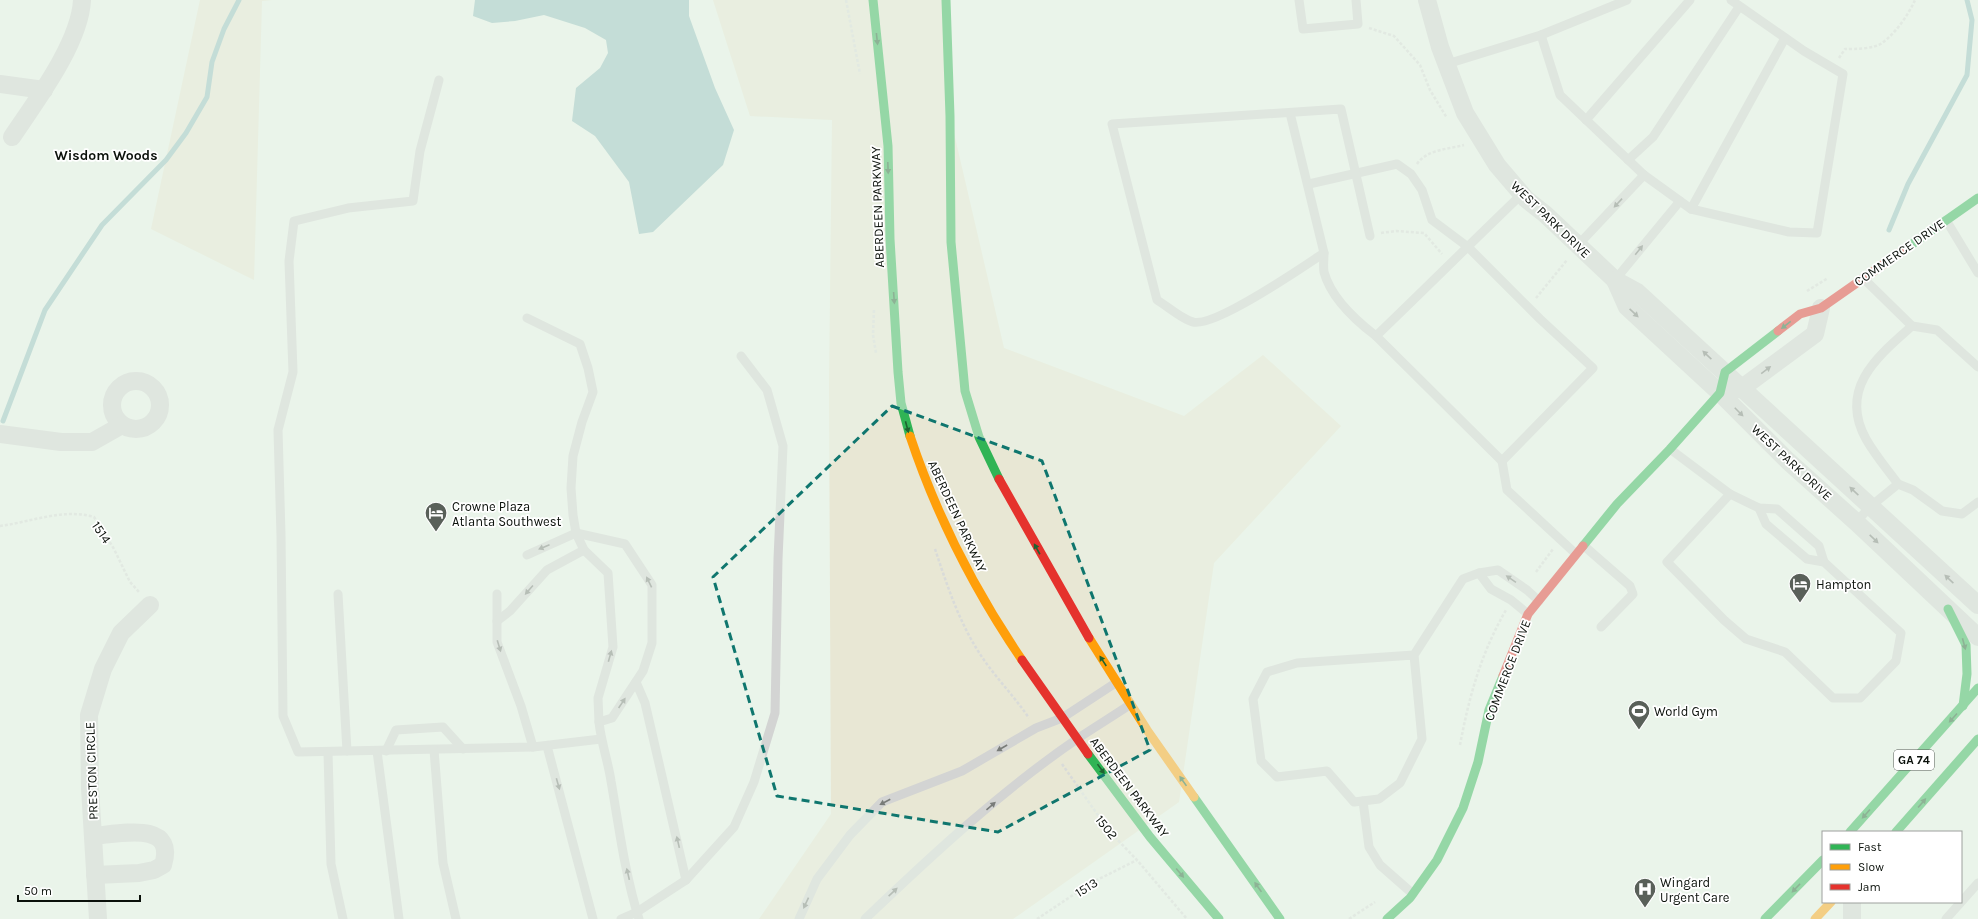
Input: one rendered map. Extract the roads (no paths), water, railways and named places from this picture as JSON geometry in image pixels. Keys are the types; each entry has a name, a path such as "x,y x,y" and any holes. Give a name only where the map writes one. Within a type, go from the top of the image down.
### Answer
{"street":[{"path":"12,137 44,90 68,46 82,13 82,0"},
{"name":"ABERDEEN PARKWAY","path":"873,0 888,146 890,239 901,403 908,431 924,481 965,563 1000,627 1062,718 1150,837 1219,919"},
{"path":"946,0 950,116 951,242 965,391 979,437 992,466 1082,628 1131,704 1280,919"},
{"name":"WEST PARK DRIVE","path":"1427,0 1447,64 1465,113 1497,165 1522,194 1615,280 1637,292 1978,605"},
{"path":"0,84 44,90"},
{"name":"COMMERCE DRIVE","path":"1387,919 1413,894 1437,860 1463,808 1478,762 1489,710 1528,614 1583,545 1617,504 1670,449 1720,393 1725,372 1800,314 1821,308 1862,277 1978,198"},
{"name":"WEST PARK DRIVE","path":"1615,280 1627,306 1720,393 1788,461 1856,522 1978,637"},
{"path":"1720,393 1742,388 1815,334 1821,308"},
{"path":"0,434 61,442 92,442 122,425"},
{"name":"PRESTON CIRCLE","path":"98,919 89,782 89,715 103,669 121,632 150,605"},
{"path":"1948,609 1966,645 1967,674 1963,706"},
{"name":"GA 74","path":"1851,831 1978,688"},
{"name":"GA 74","path":"1897,831 1978,739"},
{"name":"PRESTON CIRCLE","path":"93,836 148,833 158,835 164,844 166,856 163,865 154,870 95,875"},
{"path":"1764,919 1822,861"},
{"path":"1815,919 1830,903"},
{"path":"1852,903 1852,919"}],"lane":[{"path":"1299,0 1303,29 1358,24 1356,0"},
{"path":"1447,64 1541,35 1627,0"},
{"path":"1586,120 1690,0"},
{"path":"1541,35 1560,95 1644,175 1691,209 1789,232 1817,233 1843,74 1785,38 1731,0"},
{"path":"1628,160 1653,137 1739,7"},
{"path":"1691,209 1785,38"},
{"path":"439,80 420,151 413,201 348,208 294,221 289,261 293,372 278,430 282,535 283,716 298,752 532,748 601,739"},
{"path":"1324,254 1260,294 1202,323 1193,322 1157,300 1112,124 1290,114 1341,109 1370,236"},
{"path":"1290,114 1309,184 1324,254 1324,271 1330,289 1357,321 1376,336 1502,461 1507,490 1576,554"},
{"path":"1309,184 1397,164 1410,173 1422,190 1432,220 1468,247 1528,308 1593,368 1502,461"},
{"path":"1578,245 1644,175"},
{"path":"1376,336 1522,194"},
{"path":"1615,280 1680,201"},
{"path":"1946,220 1978,273"},
{"path":"1862,277 1912,326 1937,330 1978,367"},
{"path":"527,318 580,344 588,368 593,392 582,422 573,456 571,488 576,533 584,550 608,573 613,647 598,698 599,722 601,739 610,772 626,864 638,915"},
{"path":"1912,326 1880,354 1859,385 1856,413 1865,438 1898,484 1913,490 1942,511 1962,514 1978,502"},
{"path":"621,919 638,915 686,880 734,827 754,782 775,713 778,559 783,446 767,390 741,356"},
{"path":"1670,449 1730,494 1759,508 1777,509 1819,546 1824,562 1901,633 1896,661 1860,698 1833,698 1785,652 1746,639 1724,620 1668,562 1730,494"},
{"path":"1856,522 1870,506 1898,484"},
{"path":"1759,508 1766,524 1807,559 1824,562"},
{"path":"527,554 576,533 625,544 652,585 652,643 643,671 612,718 599,722"},
{"path":"1583,545 1630,586 1633,594 1602,627"},
{"path":"497,622 510,611 547,570 584,550"},
{"path":"1414,655 1297,663 1267,672 1253,699 1261,761 1277,777 1327,771 1354,802 1379,799 1400,783 1422,739 1414,655 1463,579 1479,573 1498,570 1539,601"},
{"path":"1479,573 1491,589 1511,600 1528,614"},
{"path":"338,594 347,752"},
{"path":"497,594 497,642 521,706 532,748"},
{"path":"636,682 645,703 686,880"},
{"path":"799,919 818,879 850,835 882,802 962,771 1036,728 1062,718 1117,682"},
{"path":"865,919 931,857 1009,790 1078,738 1131,704"},
{"path":"399,919 381,751 396,730 443,727 463,749"},
{"path":"547,746 593,919"},
{"path":"434,750 443,863 456,919"},
{"path":"328,752 331,864 343,919"},
{"path":"1363,801 1369,847 1380,865 1413,894"},
{"path":"1962,901 1978,883"},
{"path":"1946,919 1960,903"}],"water":[{"path":"475,0 689,0 689,16 715,88 734,130 723,165 653,232 639,234 629,182 595,136 572,121 576,88 600,68 608,53 606,40 585,28 544,15 515,21 492,23 473,16"}],"waterway":[{"path":"3,421 45,310 102,225 166,160 186,133 207,97 212,62 224,29 239,0"},
{"path":"1889,230 1908,184 1967,75 1972,20 1967,0"}],"place":[{"name":"Crowne Plaza Atlanta Southwest","path":"436,532"},
{"name":"Hampton","path":"1800,604"},
{"name":"World Gym","path":"1639,730"},
{"name":"Wingard Urgent Care","path":"1645,908"}],"district":[{"name":"Wisdom Woods","path":"106,155"}]}
